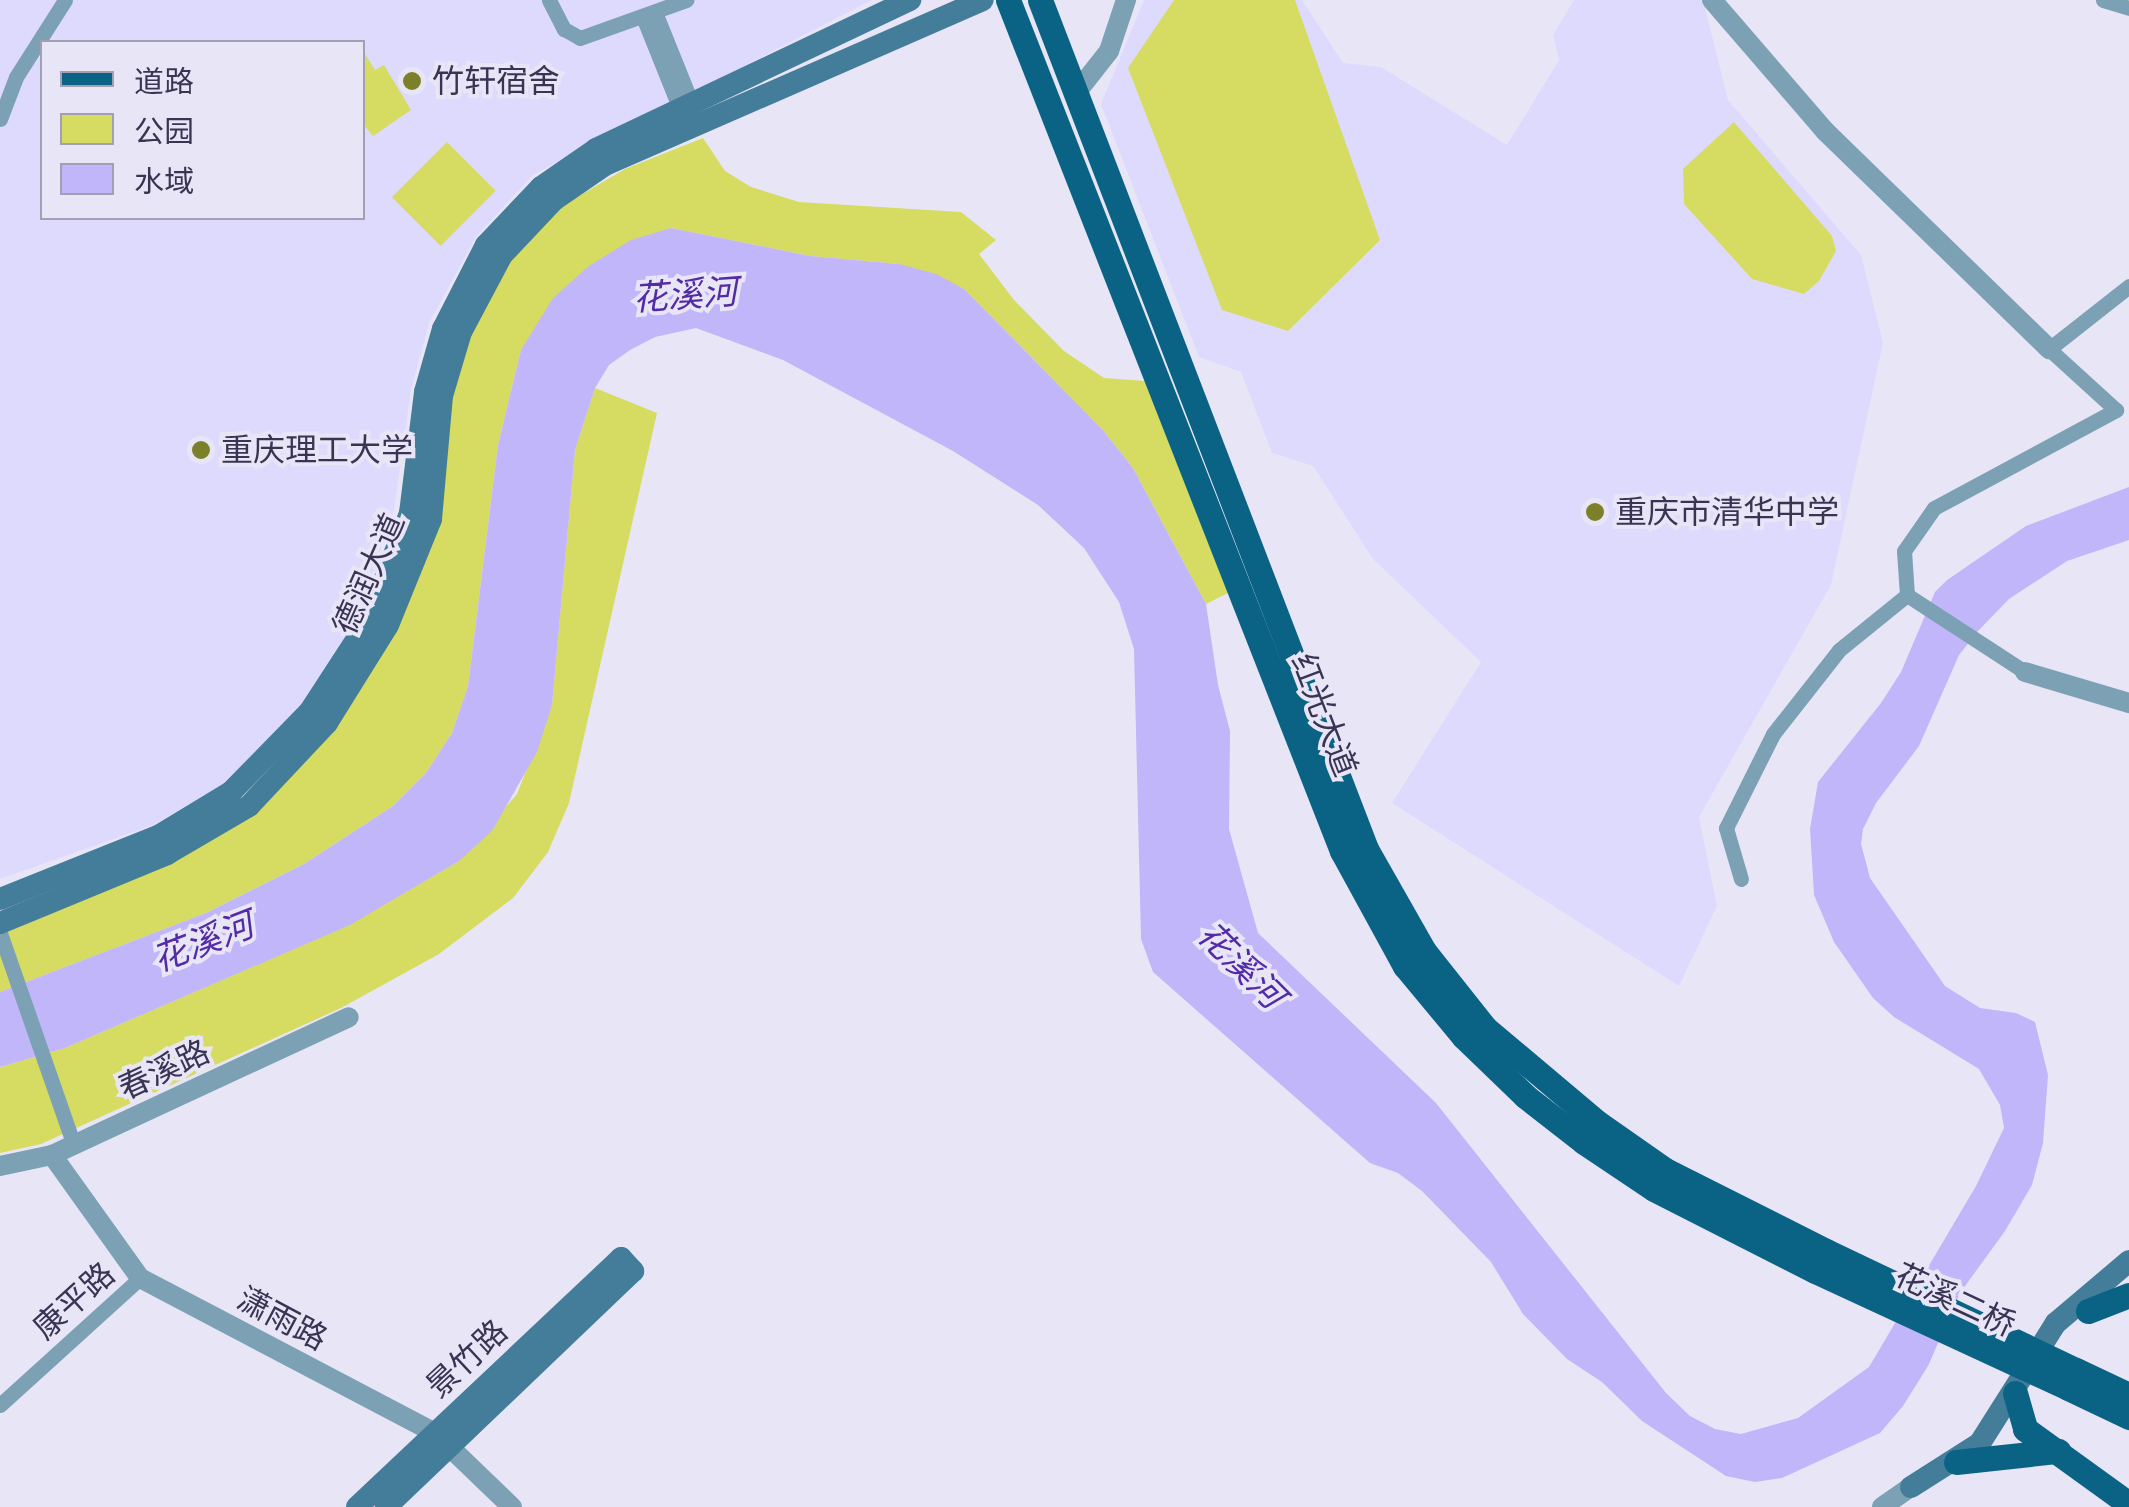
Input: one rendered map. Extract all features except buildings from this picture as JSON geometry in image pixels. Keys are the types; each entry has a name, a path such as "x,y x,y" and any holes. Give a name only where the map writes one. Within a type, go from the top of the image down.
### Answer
{"main road":[{"name":"德润大道","path":"0,899 160,835 231,792 310,710 369,620 410,513 425,392 443,330 486,245 541,187 596,149 910,0"},
{"name":"德润大道","path":"2,934 167,854 249,806 327,723 388,625 430,519 442,396 460,332 502,255 554,200 605,165 983,0"},
{"name":"红光大道","path":"1008,0 1342,851 1405,966 1464,1037 1525,1096 1584,1142 1654,1189 1820,1261"},
{"name":"红光大道","path":"1040,0 1366,849 1424,951 1485,1028 1598,1123 1665,1170 1820,1261"},
{"name":"花溪二桥","path":"1820,1261 2072,1379 2128,1400"},
{"path":"1964,1462 2021,1398 2056,1323 2114,1292 2129,1261"},
{"name":"景竹路","path":"357,1507 443,1440 627,1264"},
{"path":"2021,1398 2024,1429 2054,1451 2129,1490"},
{"path":"2021,1398 2030,1418 2129,1504"},
{"name":"景竹路","path":"386,1507 443,1440"},
{"path":"1911,1487 1964,1462 2054,1451"},
{"path":"1964,1462 2049,1460 2086,1466"}],"street":[{"path":"0,119 16,77 65,0"},
{"path":"548,0 564,30 580,38 686,0"},
{"path":"1076,93 1109,51 1126,0"},
{"path":"2103,0 2129,8"},
{"path":"1719,3 1825,131 2116,410 1934,508 1904,551 1907,595"},
{"path":"649,15 686,107"},
{"path":"2049,349 2129,286"},
{"path":"1907,595 2025,672 2129,703"},
{"path":"1741,879 1726,828 1773,734 1839,650 1907,595"},
{"path":"2,934 74,1145"},
{"name":"春溪路","path":"0,1166 52,1155 349,1017"},
{"name":"潇雨路","path":"52,1155 140,1278 443,1440 512,1507"},
{"name":"康平路","path":"0,1405 140,1278"},
{"path":"1882,1507 1911,1487"}],"shaded area":[{"name":"重庆理工大学","path":"0,0 872,0 533,175 476,237 429,323 411,390 394,510 359,614 301,704 225,783 153,825 0,879"},
{"name":"重庆市清华中学","path":"1144,0 1302,0 1343,63 1381,67 1507,145 1559,60 1553,35 1574,0 1703,0 1728,100 1861,255 1883,343 1831,585 1699,817 1717,906 1679,986 1392,803 1481,662 1373,559 1313,466 1272,453 1241,372 1199,357 1101,104"}],"green space":[{"path":"1174,0 1295,0 1380,240 1288,331 1222,310 1128,68"},
{"path":"365,54 375,70 384,65 411,110 373,136 365,126"},
{"path":"1734,122 1832,236 1836,251 1819,281 1804,294 1752,279 1684,204 1683,169"},
{"path":"703,138 725,171 751,187 799,202 961,212 996,240 979,254 1014,300 1064,351 1104,378 1145,381 1228,593 1206,604 1133,468 1102,429 964,289 899,264 810,256 671,228 521,350 498,445 468,686 452,733 426,773 393,806 304,864 206,913 0,992 0,935 171,862 335,727 471,335 510,260 560,207 625,169"},
{"path":"447,142 496,191 441,246 392,197"},
{"path":"595,388 657,413 569,803 548,852 513,898 439,954 341,1008 41,1144 0,1153 0,1067 65,1048 349,925 459,861 517,794 552,705 575,450"}],"water":[{"name":"花溪河","path":"671,228 810,256 899,264 936,274 964,289 1102,429 1133,468 1206,604 1218,685 1230,731 1229,829 1258,933 1436,1103 1666,1393 1690,1416 1715,1429 1741,1434 1798,1418 1869,1367 1976,1186 2004,1128 2000,1105 1979,1069 1894,1017 1873,998 1834,942 1814,895 1810,829 1818,782 1901,672 1935,592 1947,580 2026,526 2129,487 2129,540 2067,561 2009,599 1978,631 1959,655 1919,746 1876,803 1863,829 1861,844 1870,878 1945,986 1980,1008 2016,1013 2035,1022 2048,1075 2043,1143 2032,1185 2005,1231 1960,1293 1928,1366 1880,1433 1782,1478 1755,1482 1726,1476 1642,1421 1602,1382 1567,1359 1523,1314 1491,1262 1422,1191 1398,1173 1370,1163 1153,972 1141,939 1134,649 1119,602 1084,548 1038,505 953,451 783,360 696,328 655,337 630,350 609,365 595,388 575,450 552,705 537,752 492,831 459,861 350,925 65,1048 0,1067 0,992 206,913 304,864 393,806 426,773 452,733 468,686 498,445 521,350 553,298 589,266 631,240"}],"place":[{"name":"竹轩宿舍","path":"412,81"},
{"name":"重庆理工大学","path":"201,450"},
{"name":"重庆市清华中学","path":"1595,512"}]}
